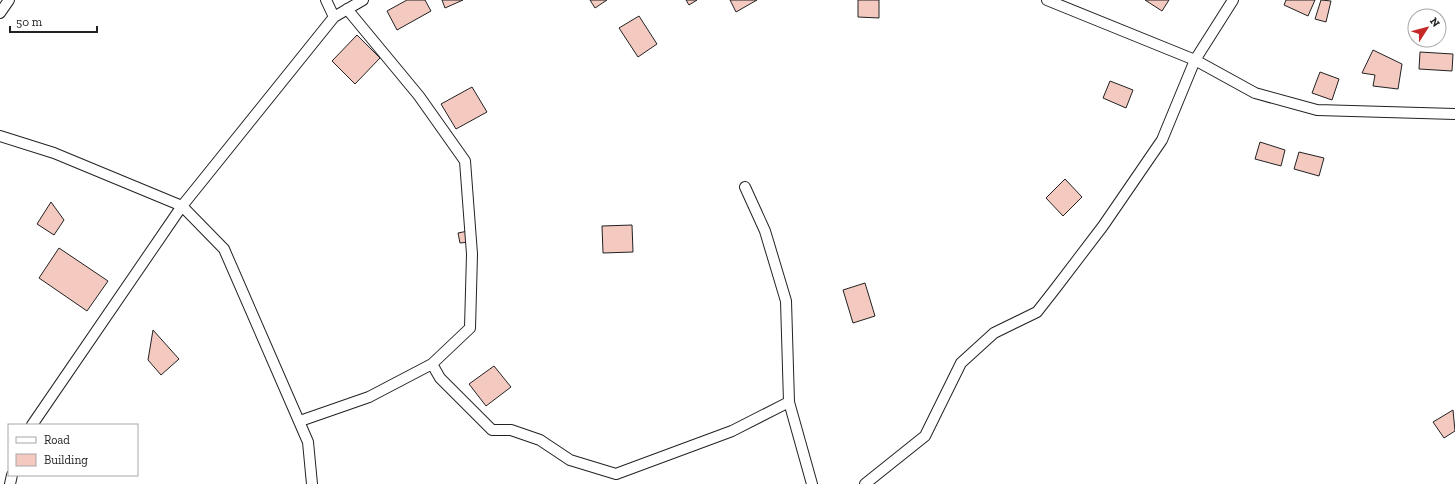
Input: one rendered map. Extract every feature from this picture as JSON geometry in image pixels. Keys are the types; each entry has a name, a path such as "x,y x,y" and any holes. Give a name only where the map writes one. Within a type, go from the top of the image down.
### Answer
{"street":[{"path":"0,13 10,0"},
{"path":"326,0 334,17"},
{"path":"33,424 182,206 334,17 363,0"},
{"path":"1047,0 1195,60 1255,93 1317,110 1455,114"},
{"path":"865,484 925,436 961,363 994,333 1037,312 1046,301 1103,226 1162,140 1195,60 1233,0"},
{"path":"300,421 369,397 432,364 470,328 472,254 464,160 419,96 347,9"},
{"path":"0,136 54,153 182,206 224,249 308,442 312,484"},
{"path":"745,187 765,231 786,301 789,402 812,484"},
{"path":"432,364 440,378 492,430 511,430 540,440 570,460 616,474 732,431 789,402"}],"building":[{"path":"407,0 425,0 431,11 397,30 387,11"},
{"path":"442,0 463,0 445,8"},
{"path":"590,0 607,0 595,8"},
{"path":"686,0 697,0 689,5"},
{"path":"730,0 757,0 736,12"},
{"path":"858,0 879,0 879,18 858,17"},
{"path":"1145,0 1169,0 1162,11"},
{"path":"1286,0 1315,0 1308,16 1284,5"},
{"path":"1321,0 1331,1 1326,22 1315,19"},
{"path":"639,16 657,44 638,57 619,28"},
{"path":"357,35 380,58 355,84 332,61"},
{"path":"1373,50 1402,64 1398,89 1373,86 1375,75 1362,73"},
{"path":"1420,52 1453,54 1452,71 1419,69"},
{"path":"1320,72 1339,79 1332,100 1312,93"},
{"path":"1110,81 1133,90 1126,108 1103,98"},
{"path":"472,87 487,112 456,129 441,104"},
{"path":"1260,142 1285,150 1281,166 1255,159"},
{"path":"1299,152 1324,158 1319,176 1294,169"},
{"path":"1065,179 1082,197 1063,216 1046,198"},
{"path":"51,202 64,220 54,235 37,224"},
{"path":"632,225 633,252 603,253 602,226"},
{"path":"468,231 470,242 460,243 458,233"},
{"path":"59,248 108,281 87,311 39,278"},
{"path":"865,283 875,316 853,323 843,290"},
{"path":"153,330 179,359 161,375 148,360"},
{"path":"494,366 511,387 486,406 469,384"},
{"path":"1453,410 1455,431 1444,438 1433,422"}]}
